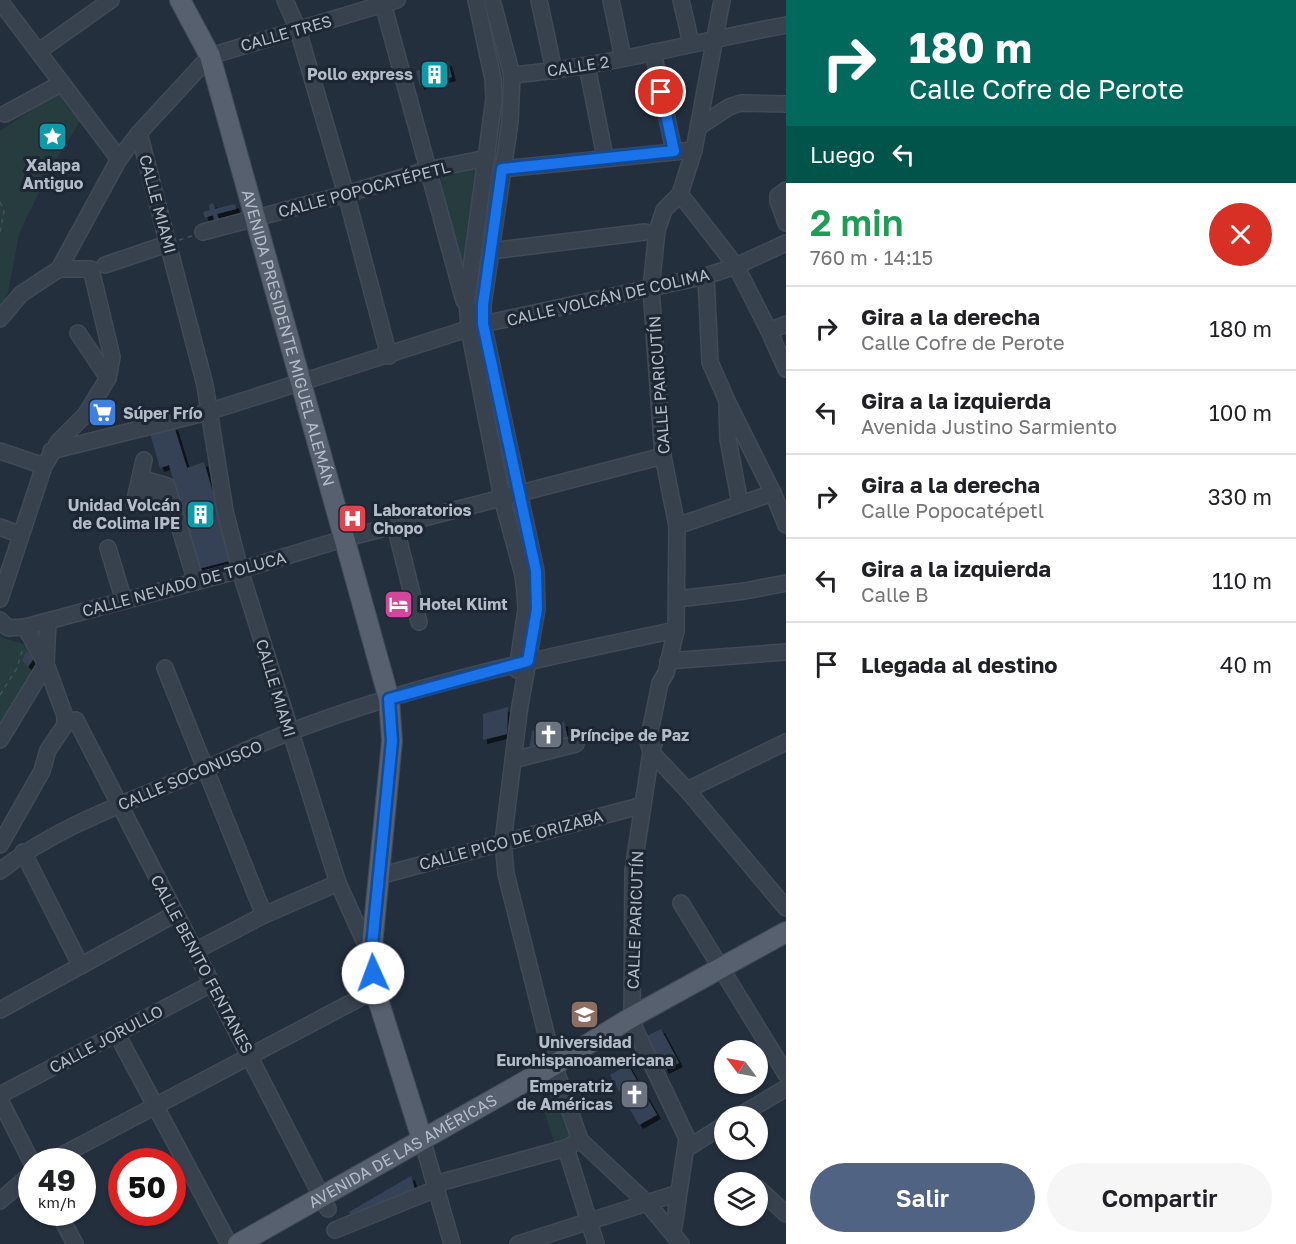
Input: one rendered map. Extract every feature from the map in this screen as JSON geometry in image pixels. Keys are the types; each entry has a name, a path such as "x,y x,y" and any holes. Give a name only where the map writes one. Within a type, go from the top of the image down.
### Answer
{"main road":[{"name":"AVENIDA PRESIDENTE MIGUEL ALEMÁN","path":"180,0 210,56 303,383 343,539 384,675 389,699 392,741 371,956 375,990 424,1146"},
{"name":"AVENIDA DE LAS AMÉRICAS","path":"724,974 786,932"},
{"name":"AVENIDA DE LAS AMÉRICAS","path":"263,1244 325,1203 556,1071 634,1023 724,974 786,946"},
{"name":"AVENIDA DE LAS AMÉRICAS","path":"238,1244 325,1203"}],"street":[{"path":"39,51 111,0"},
{"path":"285,0 298,30 346,194 389,356"},
{"path":"468,312 467,298 494,99 493,79 476,0"},
{"path":"492,0 512,75 510,123 483,305 476,327 502,498 523,575 526,609 519,712 503,842 506,874 556,1071 579,1140 647,1203 677,1238"},
{"path":"539,0 554,71"},
{"path":"611,0 623,58"},
{"path":"681,0 691,43"},
{"name":"CALLE PARICUTÍN","path":"634,1023 633,871 651,752 648,742 660,683 667,667 676,630 677,599 677,526 663,456 651,288 657,231 664,210 680,194 700,126 722,0"},
{"path":"0,1 119,159"},
{"path":"387,1 427,170 468,312 476,327 536,571 537,609 523,662"},
{"name":"CALLE TRES","path":"210,56 387,1"},
{"name":"CALLE 2","path":"512,75 587,66 786,25"},
{"path":"653,52 674,151"},
{"path":"0,319 21,294 59,269 119,159 139,133 210,56"},
{"path":"587,66 605,157"},
{"path":"5,114 62,83"},
{"path":"700,126 729,107 741,103 786,104"},
{"name":"CALLE MIAMI","path":"139,133 205,385 225,511 240,570 338,883 371,956"},
{"path":"502,169 694,150"},
{"name":"CALLE POPOCATÉPETL","path":"203,232 427,170 487,159"},
{"path":"786,190 778,196 778,201 786,223"},
{"path":"680,194 736,266 786,369"},
{"path":"491,251 645,232"},
{"name":"CALLE VOLCÁN DE COLIMA","path":"51,452 208,412 476,327 706,276 736,266 786,243"},
{"path":"59,269 98,267 167,244"},
{"path":"0,599 44,466 51,452 86,414 108,378 112,357 98,267"},
{"path":"706,276 710,362 786,525"},
{"path":"769,331 786,324"},
{"path":"78,333 108,378"},
{"path":"727,401 728,439 740,504"},
{"path":"74,426 81,445"},
{"path":"0,451 44,466"},
{"name":"CALLE NEVADO DE TOLUCA","path":"25,627 240,570 395,525 663,456"},
{"path":"144,460 137,491 167,486 196,582"},
{"path":"677,526 772,493"},
{"path":"395,525 419,622"},
{"path":"0,527 21,535"},
{"path":"108,548 124,601"},
{"path":"677,599 745,591 786,583"},
{"path":"0,620 8,628 25,627 46,664 65,716 65,724 48,750 42,771 0,845"},
{"path":"0,740 46,664 48,621"},
{"name":"CALLE SOCONUSCO","path":"0,871 23,852 119,805 290,732 389,699 523,662 676,630"},
{"path":"667,667 786,652"},
{"path":"165,668 264,915"},
{"name":"CALLE BENITO FENTANES","path":"76,720 325,1203"},
{"path":"687,790 786,743"},
{"path":"513,760 576,744"},
{"path":"651,752 687,790 786,908"},
{"name":"CALLE PICO DE ORIZABA","path":"379,876 643,805"},
{"path":"23,852 81,966"},
{"path":"195,951 264,915 338,883"},
{"path":"681,903 786,1074"},
{"path":"0,1010 175,914"},
{"name":"CALLE JORULLO","path":"0,1095 211,984"},
{"path":"76,1148 375,990"},
{"path":"634,1023 687,1138 678,1192 677,1238"},
{"path":"117,1034 229,1244"},
{"path":"756,1106 786,1088"},
{"path":"0,1100 24,1148"},
{"path":"686,1149 714,1131"},
{"path":"335,1230 436,1187 566,1148 579,1140"},
{"path":"424,1146 452,1244"},
{"path":"566,1148 596,1244"},
{"path":"0,1202 18,1186"},
{"path":"518,1244 678,1192"},
{"path":"768,1197 786,1214"},
{"path":"65,1226 75,1244"}],"path":[{"path":"0,202 4,211 0,233"},
{"path":"167,244 203,232"},
{"path":"0,695 17,668"}],"green space":[{"path":"482,0 486,0 507,84 498,169 478,283 472,282 497,118"},
{"path":"59,92 81,120 51,167 19,234 8,293 0,311 0,131"},
{"path":"480,167 464,286 439,171"},
{"path":"0,636 32,648 36,652 33,671 0,725"},
{"path":"556,1091 574,1137 555,1145 541,1101"}],"building":[{"name":"Pollo express","path":"448,62 452,77 420,86 416,71"},
{"path":"213,203 215,209 235,204 236,209 217,214 219,219 214,220 213,215 205,218 203,212 210,210 209,205"},
{"name":"Unidad Volcán de Colima IPE","path":"174,426 187,468 204,462 233,560 198,569 169,465 160,468 150,433"},
{"path":"27,651 34,658 28,667 22,660"},
{"path":"508,707 507,734 483,740 483,714"},
{"name":"Príncipe de Paz","path":"564,722 568,739 529,750 532,731"},
{"path":"661,1029 679,1063 665,1070 647,1036"},
{"name":"Emperatriz de Américas","path":"628,1065 657,1115 639,1125 610,1075"},
{"path":"411,1176 416,1193 352,1219 349,1212"}],"place":[{"name":"Pollo express","path":"434,74"},
{"name":"Xalapa Antiguo","path":"53,137"},
{"name":"Súper Frío","path":"102,413"},
{"name":"Unidad Volcán de Colima IPE","path":"201,514"},
{"name":"Laboratorios Chopo","path":"352,519"},
{"name":"Hotel Klimt","path":"398,604"},
{"name":"Príncipe de Paz","path":"549,735"},
{"name":"Universidad Eurohispanoamericana","path":"585,1014"},
{"name":"Emperatriz de Américas","path":"634,1095"}],"route":[{"path":"373,973 371,956 392,741 389,699 528,661 537,609 536,571 483,324 483,305 502,169 674,151 661,92"}]}
